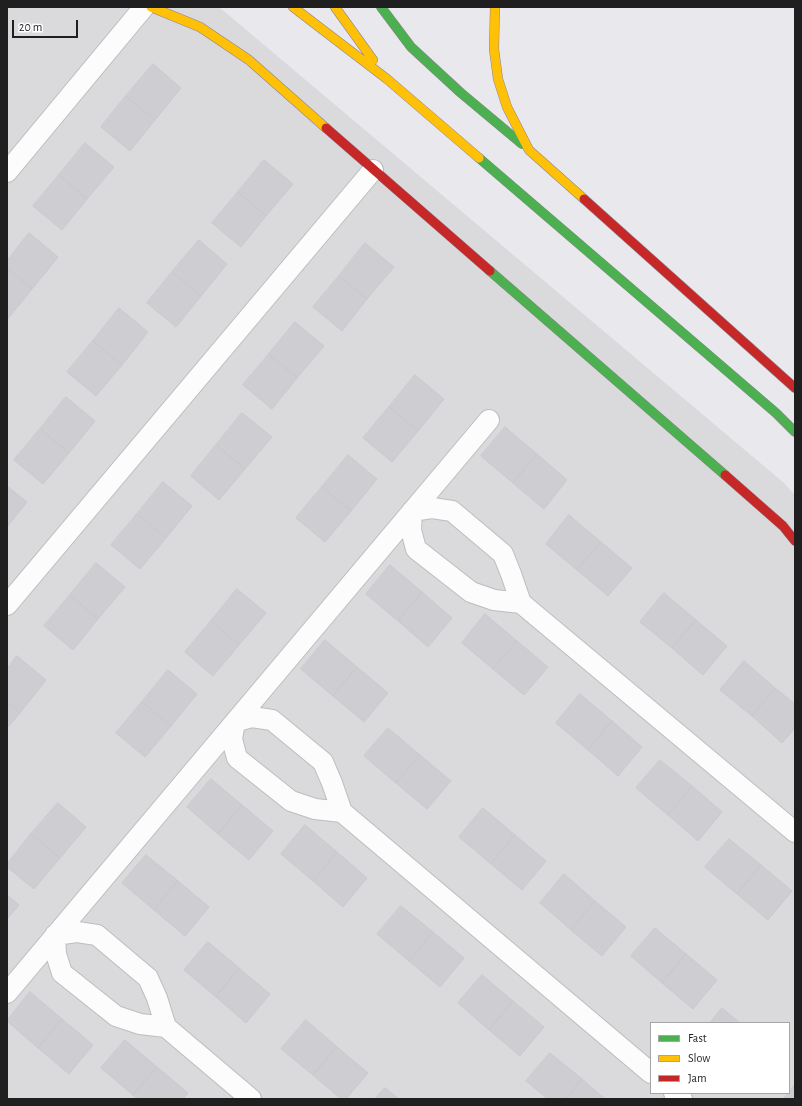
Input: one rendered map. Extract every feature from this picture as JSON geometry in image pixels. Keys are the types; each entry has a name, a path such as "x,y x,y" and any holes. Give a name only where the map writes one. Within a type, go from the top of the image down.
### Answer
{"main road":[{"path":"151,7 200,27 249,60 373,170 748,495 782,526 795,541"},
{"path":"293,7 387,79 764,403 795,432"},
{"path":"335,7 387,79"},
{"path":"381,7 411,47 461,93 529,150 795,388"},
{"path":"495,7 494,49 498,79 507,107 529,150"}],"street":[{"path":"7,172 144,7"},
{"path":"7,605 373,170"},
{"path":"7,993 489,420"},
{"path":"412,511 432,508 452,511 457,515 503,554 512,574 521,603 795,832"},
{"path":"412,511 411,530 416,549 471,592 494,600 521,603"},
{"path":"235,722 252,717 272,720 323,762 342,812 650,1072"},
{"path":"235,722 232,739 237,758 291,801 315,809 342,812"},
{"path":"55,935 77,932 97,935 103,940 148,978 157,998 166,1027 251,1099"},
{"path":"55,935 56,954 62,974 116,1016 140,1024 166,1027"}],"shaded area":[{"path":"7,7 219,7 784,483 795,495 795,1099 7,1099"}],"building":[{"path":"153,64 181,88 155,120 126,96"},
{"path":"126,96 155,120 130,151 101,127"},
{"path":"85,143 114,167 87,199 59,175"},
{"path":"264,160 293,184 266,216 238,192"},
{"path":"59,175 87,199 62,230 33,206"},
{"path":"238,192 266,216 241,247 212,223"},
{"path":"29,233 58,257 32,289 7,268 7,261"},
{"path":"199,240 227,264 201,296 172,272"},
{"path":"365,243 394,267 367,299 339,276"},
{"path":"7,268 32,289 7,320"},
{"path":"172,272 201,296 176,327 147,303"},
{"path":"339,276 367,299 342,331 313,307"},
{"path":"119,308 148,332 122,365 93,341"},
{"path":"295,322 324,346 297,378 269,354"},
{"path":"93,341 122,365 96,396 67,372"},
{"path":"269,354 297,378 272,409 243,385"},
{"path":"415,375 444,399 418,431 389,407"},
{"path":"66,397 95,421 69,453 40,429"},
{"path":"389,407 418,431 392,462 363,438"},
{"path":"242,413 272,437 245,469 216,445"},
{"path":"505,427 537,454 513,483 481,456"},
{"path":"40,429 69,453 43,484 14,460"},
{"path":"216,445 245,469 219,500 191,476"},
{"path":"537,454 567,480 544,509 513,483"},
{"path":"348,455 377,479 351,511 322,487"},
{"path":"163,482 192,506 166,538 137,514"},
{"path":"7,486 27,502 7,527"},
{"path":"322,487 351,511 325,542 296,518"},
{"path":"137,514 166,538 140,569 111,545"},
{"path":"569,515 601,542 577,570 546,544"},
{"path":"601,542 632,568 608,596 577,570"},
{"path":"96,563 125,587 98,619 70,595"},
{"path":"390,565 422,592 398,621 366,594"},
{"path":"237,589 266,613 239,645 211,621"},
{"path":"422,592 452,618 428,647 398,621"},
{"path":"664,593 696,620 672,648 640,622"},
{"path":"70,595 98,619 73,650 44,626"},
{"path":"485,614 517,641 493,669 462,643"},
{"path":"696,620 727,646 703,675 672,648"},
{"path":"211,621 239,645 213,676 185,652"},
{"path":"325,640 357,667 333,696 301,669"},
{"path":"517,641 548,667 524,695 493,669"},
{"path":"17,656 46,680 20,713 7,702 7,669"},
{"path":"744,661 775,688 752,716 720,690"},
{"path":"357,667 388,693 364,722 333,696"},
{"path":"168,670 197,694 171,726 142,702"},
{"path":"775,688 795,704 795,728 782,743 752,716"},
{"path":"580,694 612,721 588,750 556,723"},
{"path":"7,702 20,713 7,728"},
{"path":"142,702 171,726 145,757 116,733"},
{"path":"612,721 642,747 618,776 588,750"},
{"path":"388,728 420,755 396,783 364,756"},
{"path":"420,755 451,781 427,809 396,783"},
{"path":"660,760 692,786 668,815 636,788"},
{"path":"211,779 242,805 218,834 187,807"},
{"path":"692,786 722,812 698,841 668,815"},
{"path":"58,803 86,827 60,858 31,834"},
{"path":"242,805 273,831 249,860 218,834"},
{"path":"483,808 515,835 491,864 459,837"},
{"path":"305,825 337,852 313,881 281,854"},
{"path":"31,834 60,858 34,889 7,867 7,864"},
{"path":"515,835 546,861 522,890 491,864"},
{"path":"729,839 761,865 737,894 705,867"},
{"path":"337,852 367,878 343,907 313,881"},
{"path":"146,855 178,881 154,910 122,883"},
{"path":"761,865 792,891 768,920 737,894"},
{"path":"564,874 595,901 571,930 540,903"},
{"path":"178,881 209,907 185,936 154,910"},
{"path":"7,895 19,905 7,919"},
{"path":"595,901 626,927 602,956 571,930"},
{"path":"401,906 433,932 409,961 377,934"},
{"path":"655,928 686,954 662,983 631,956"},
{"path":"433,932 464,958 440,987 409,961"},
{"path":"208,942 239,968 216,997 184,970"},
{"path":"686,954 717,980 693,1009 662,983"},
{"path":"239,968 270,994 246,1023 216,997"},
{"path":"482,975 513,1001 489,1030 458,1003"},
{"path":"30,992 62,1019 38,1048 7,1021"},
{"path":"513,1001 544,1027 520,1056 489,1030"},
{"path":"722,1008 739,1022 711,1022"},
{"path":"62,1019 93,1045 69,1074 38,1048"},
{"path":"306,1020 337,1047 313,1075 281,1049"},
{"path":"125,1040 157,1067 133,1095 101,1068"},
{"path":"337,1047 368,1073 346,1099 341,1099 313,1075"},
{"path":"550,1053 582,1079 566,1099 548,1099 526,1081"},
{"path":"157,1067 188,1093 183,1099 138,1099 133,1095"},
{"path":"582,1079 605,1099 566,1099"},
{"path":"795,1084 795,1099 783,1099 790,1094"},
{"path":"385,1088 399,1099 375,1099"}],"traffic: fast":[{"path":"381,7 411,47 461,93 522,144"},
{"path":"479,158 776,413 795,432"},
{"path":"490,271 725,475"}],"traffic: slow":[{"path":"151,7 200,27 249,60 326,128"},
{"path":"293,7 387,79 479,158"},
{"path":"335,7 373,60"},
{"path":"495,7 494,49 498,79 507,107 529,150 584,199"}],"traffic: jam":[{"path":"326,128 490,271"},
{"path":"584,199 795,388"},
{"path":"725,475 783,526 795,541"}]}
